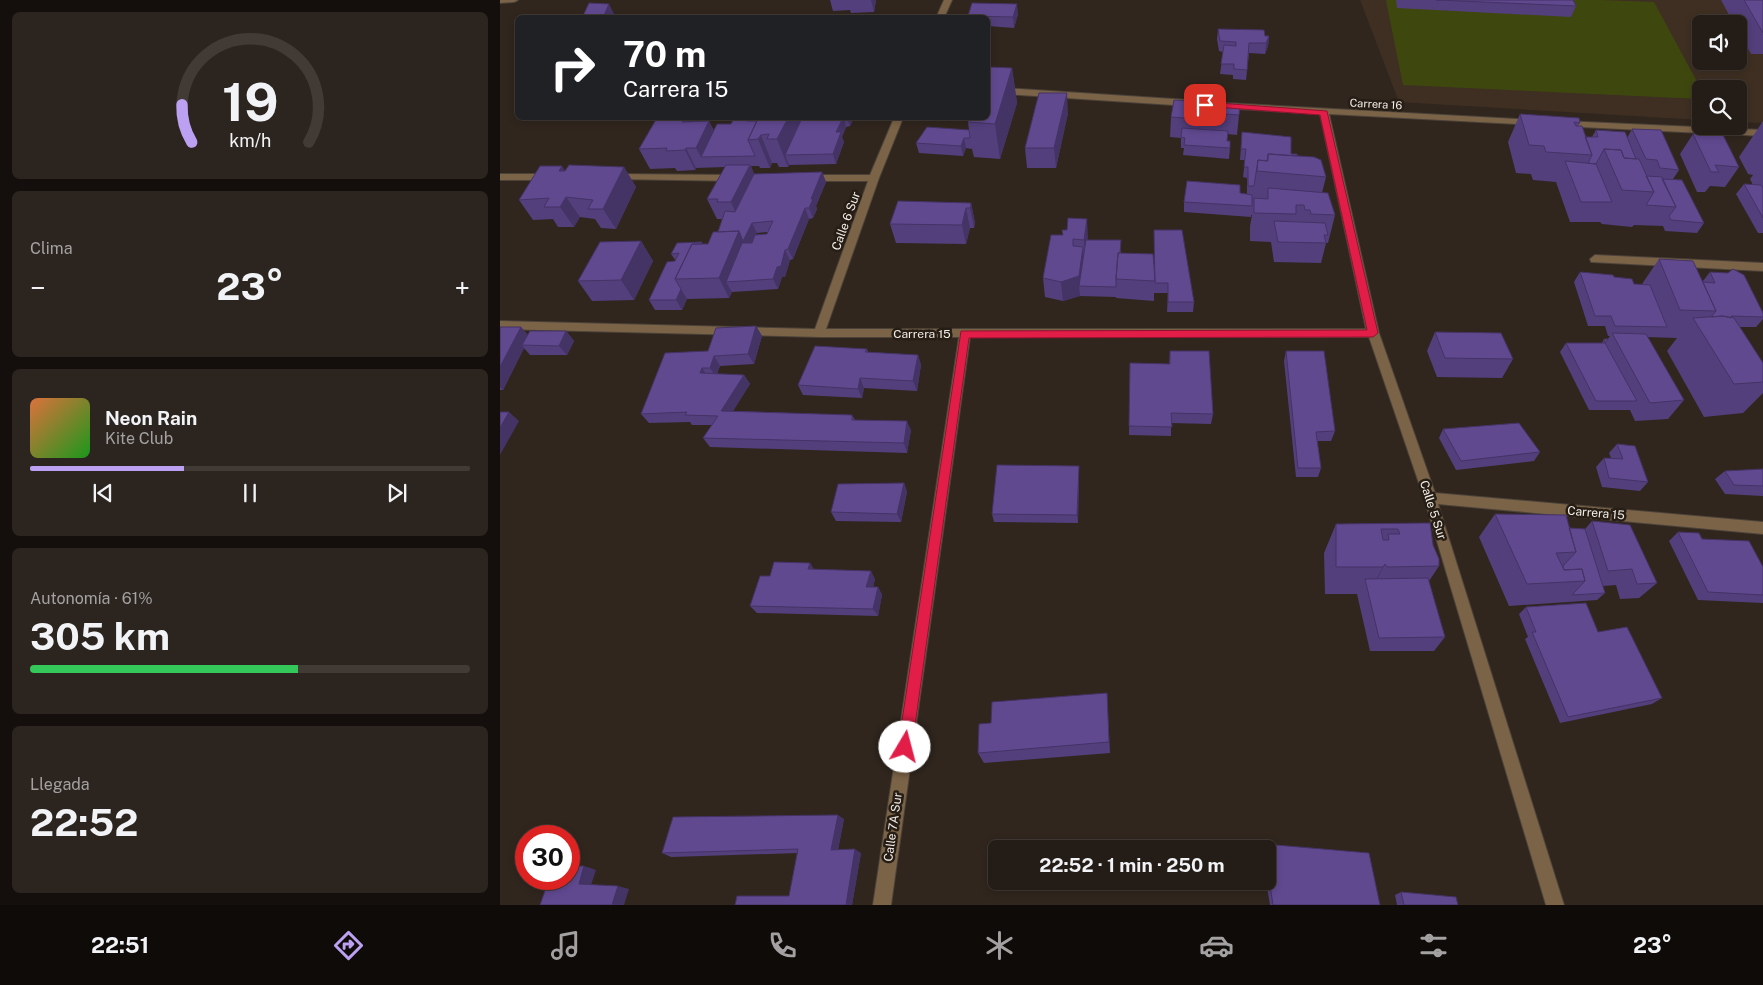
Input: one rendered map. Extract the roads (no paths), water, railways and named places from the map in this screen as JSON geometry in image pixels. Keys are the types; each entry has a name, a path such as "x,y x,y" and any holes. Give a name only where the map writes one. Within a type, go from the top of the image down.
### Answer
{"street":[{"path":"500,1 514,0"},
{"path":"941,15 948,0"},
{"path":"990,90 1195,104"},
{"name":"Carrera 16","path":"1215,105 1763,133"},
{"name":"Calle 5 Sur","path":"1324,112 1373,333 1430,498 1555,905"},
{"name":"Calle 6 Sur","path":"819,333 874,178 897,120"},
{"path":"500,177 559,177"},
{"path":"608,177 746,178"},
{"path":"795,178 874,178"},
{"path":"1595,259 1763,267"},
{"name":"Carrera 15","path":"500,325 819,333 1373,333"},
{"name":"Calle 7A Sur","path":"882,905 965,334"},
{"name":"Carrera 15","path":"1430,498 1763,528"}]}
